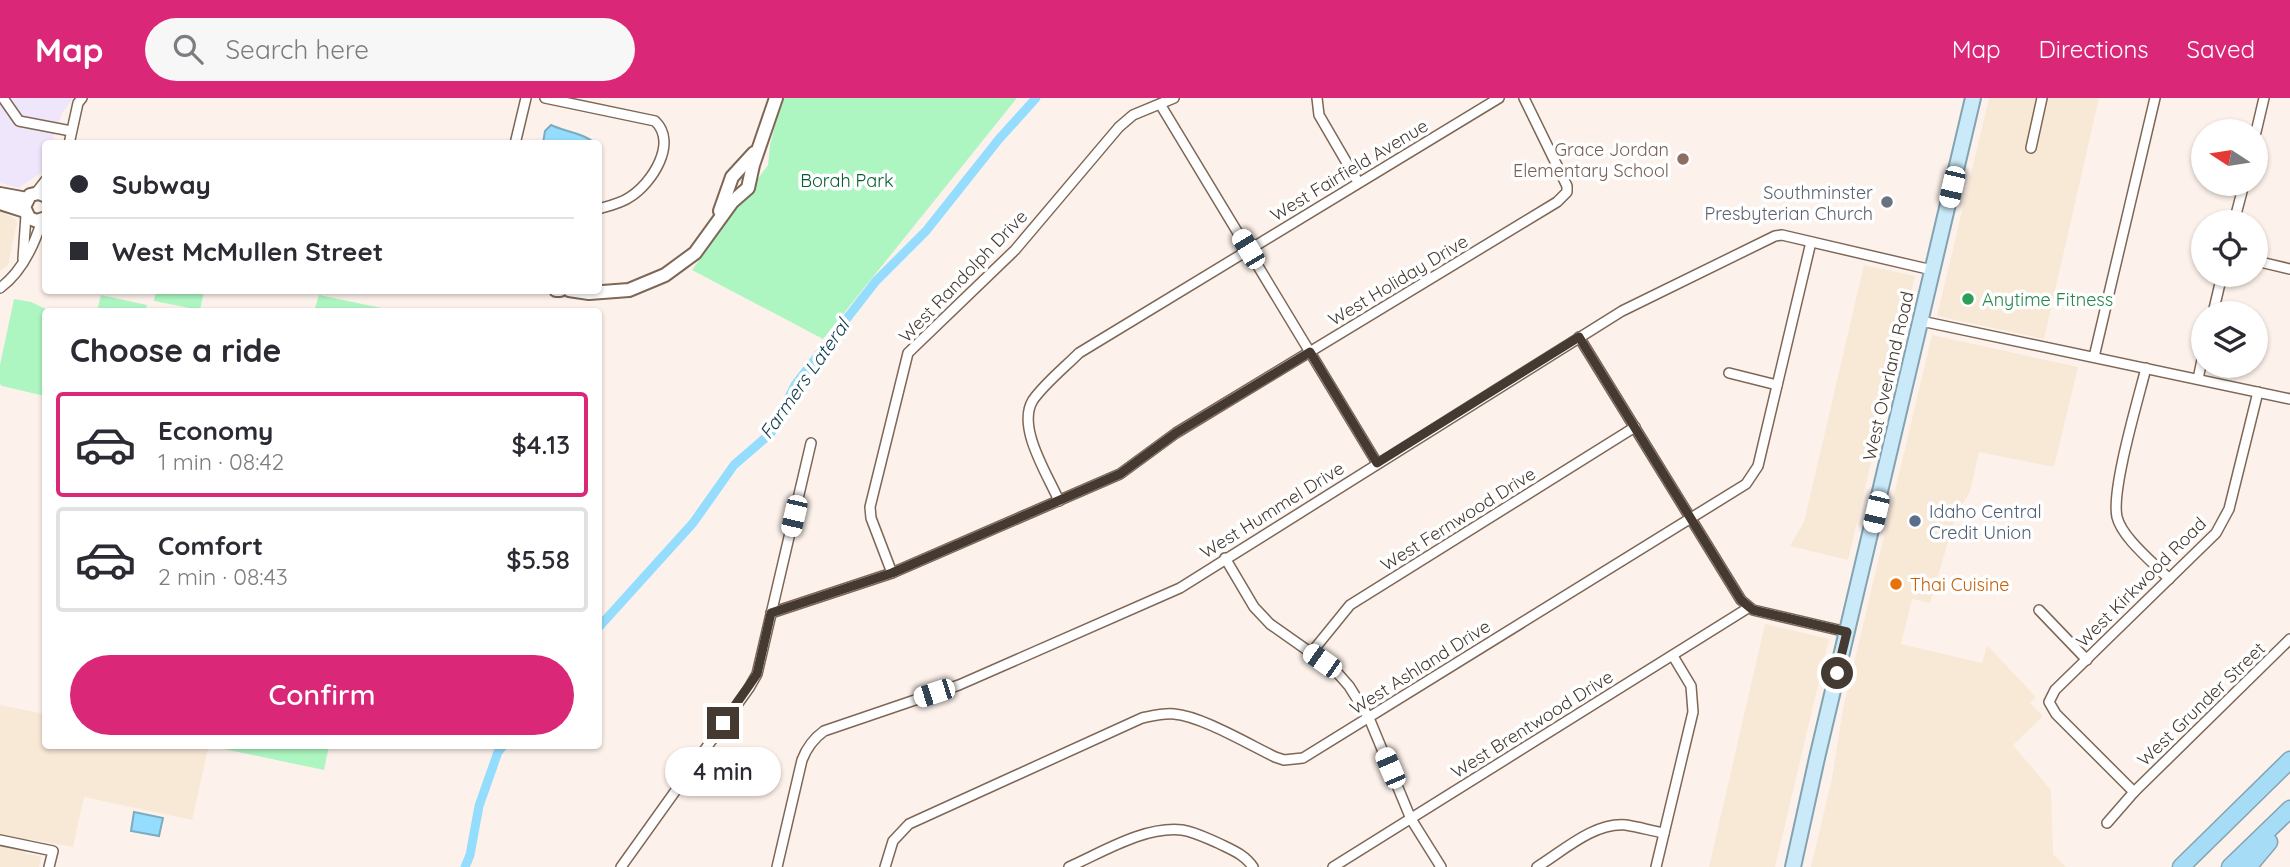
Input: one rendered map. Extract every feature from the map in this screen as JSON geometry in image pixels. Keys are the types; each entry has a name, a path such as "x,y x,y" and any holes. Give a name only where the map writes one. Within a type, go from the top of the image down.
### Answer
{"highway":[{"path":"2181,867 2290,760"},
{"path":"2230,867 2290,809"},
{"path":"2248,867 2290,817"}],"main road":[{"name":"West Overland Road","path":"1793,867 1973,98"}],"street":[{"path":"3,98 19,121 69,139 78,103 82,98"},
{"path":"516,140 526,98"},
{"path":"545,98 655,121 664,135 656,170 629,198 602,208"},
{"path":"602,293 629,290 647,283 695,253 732,202 748,188 776,98"},
{"name":"West Randolph Drive","path":"892,573 871,518 870,507 908,353 1015,250 1119,127 1133,115 1174,98"},
{"path":"1317,98 1319,115 1358,182"},
{"name":"West Fairfield Avenue","path":"1059,501 1028,431 1027,412 1032,402 1089,346 1499,98"},
{"name":"West Holiday Drive","path":"771,613 892,573 1120,474 1176,433 1564,196 1567,192 1564,178 1524,98"},
{"path":"2031,148 2042,98"},
{"path":"2094,357 2155,98"},
{"path":"2259,119 2264,98"},
{"path":"1160,104 1377,463"},
{"path":"711,230 732,177 761,143"},
{"path":"23,261 32,203 42,187"},
{"path":"0,194 32,203"},
{"path":"0,203 32,203"},
{"path":"32,203 33,220 42,219"},
{"path":"0,288 16,274 33,246 42,224"},
{"name":"West Hummel Drive","path":"777,867 802,760 807,747 824,731 959,685 1180,588 1622,311 1775,236 1782,235 1933,270"},
{"name":"West Ashland Drive","path":"885,867 893,841 909,824 1142,718 1176,714 1196,720 1275,757 1294,760 1313,752 1746,484 1758,466 1811,242"},
{"path":"2268,264 2290,269"},
{"path":"1921,321 2290,399"},
{"path":"1579,337 1689,518 1748,608 1847,632"},
{"path":"2146,368 2117,493 2117,518 2129,538 2169,579"},
{"path":"1729,373 1777,385"},
{"name":"West Kirkwood Road","path":"2134,792 2056,714 2049,702 2055,690 2216,533 2229,509 2258,392"},
{"name":"West Fernwood Drive","path":"1311,653 1350,605 1635,427"},
{"path":"621,867 757,674 811,443"},
{"path":"1225,558 1254,607 1270,625 1343,677 1368,718 1411,819 1441,867"},
{"name":"West Brentwood Drive","path":"1333,867 1748,608"},
{"path":"2039,610 2087,660"},
{"name":"West Grunder Street","path":"2107,823 2134,792 2290,639"},
{"path":"1656,867 1693,712 1690,686 1673,656"},
{"path":"1537,867 1603,828 1625,825 1664,834"},
{"path":"1069,867 1144,835 1183,830 1239,853 1253,867"},
{"path":"0,840 53,851 49,867"}],"shaded area":[{"path":"0,98 74,98 62,113 53,140 42,140 42,172 19,188 0,183"},
{"path":"1989,98 2099,98 2044,339 1937,316"},
{"path":"0,211 15,219 17,223 8,265 0,271"},
{"path":"1864,265 1915,276 1848,560 1790,546 1804,522"},
{"path":"1932,335 2078,367 2054,467 1979,452 1970,492 1956,515 1930,603 1912,599 1901,644 1982,663 1987,645 2036,697 2030,703 2043,716 2013,745 2051,790 2053,854 2066,867 1811,867 1832,778 1843,709"},
{"path":"1765,624 1829,639 1775,867 1709,867"},
{"path":"0,705 42,713 42,749 208,749 192,820 84,797 73,847 29,839 25,854 41,856 39,867 0,867"}],"green space":[{"name":"Borah Park","path":"782,98 1017,98 823,339 692,270 768,165 770,145"},
{"path":"155,294 203,294 200,308 154,301"},
{"path":"101,295 147,305 146,308 98,308"},
{"path":"319,295 382,308 315,308"},
{"path":"14,299 44,308 42,395 2,386 0,365"},
{"path":"224,749 328,749 324,770"}],"water":[{"path":"551,125 590,140 544,140 545,131"},
{"path":"134,812 163,818 159,836 131,831"}],"waterway":[{"name":"Farmers Lateral","path":"602,624 693,523 734,465 771,433 795,385 876,281 926,231 999,139 1036,98"},
{"name":"Farmers Lateral","path":"465,867 470,855 479,806 500,749"}],"place":[{"name":"Grace Jordan Elementary School","path":"1683,159"},
{"name":"Southminster Presbyterian Church","path":"1887,202"},
{"name":"Anytime Fitness","path":"1968,299"},
{"name":"Idaho Central Credit Union","path":"1915,521"},
{"name":"Thai Cuisine","path":"1896,584"}],"route":[{"path":"723,723 757,674 771,613 892,573 1120,474 1176,433 1310,352 1377,463 1579,337 1689,518 1748,608 1847,632 1837,673"}]}
